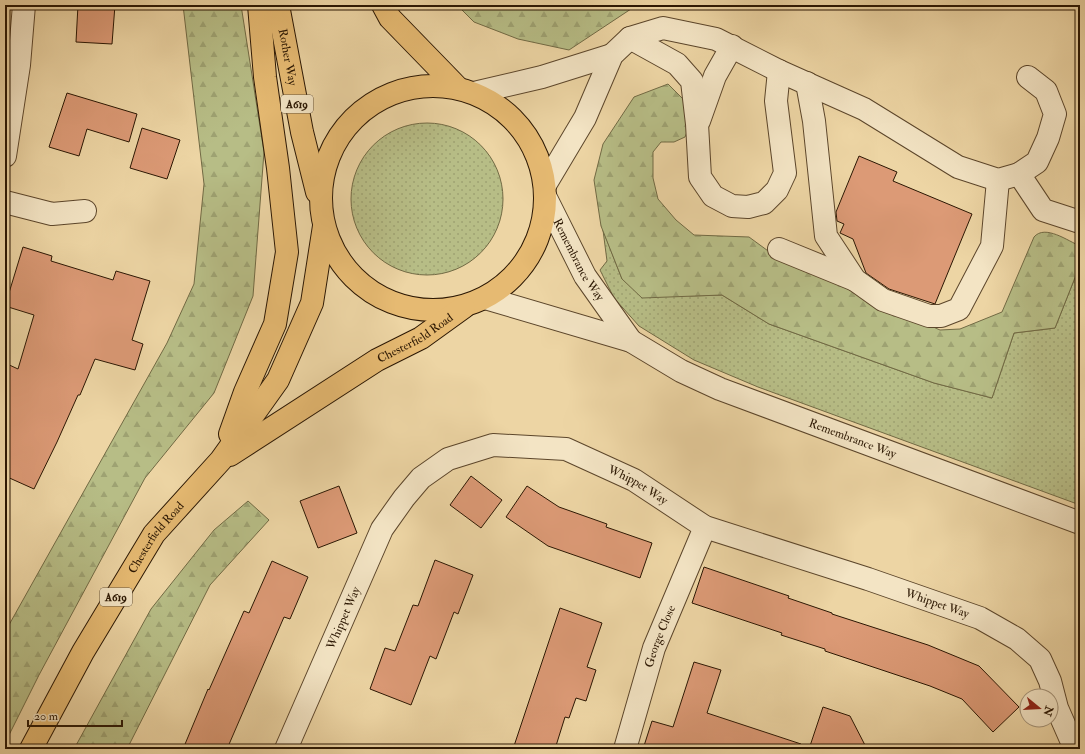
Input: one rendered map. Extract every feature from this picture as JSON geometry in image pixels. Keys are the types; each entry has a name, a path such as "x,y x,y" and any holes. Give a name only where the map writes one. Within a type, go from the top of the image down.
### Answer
{"highway":[{"path":"221,460 245,392 275,324 287,252 278,168 265,77 259,5"},
{"name":"Rother Way","path":"278,5 302,132 320,202"},
{"path":"383,5 390,18 466,90"},
{"path":"466,90 424,85 390,93 361,111 338,137 324,168 320,202 324,226 338,260 363,286 395,304 430,311 476,302"},
{"name":"Chesterfield Road","path":"221,460 377,360 421,338 510,280 530,255 542,226 545,191 540,162 529,139 514,120 496,104 466,90"},
{"name":"Chesterfield Road","path":"31,749 83,652 154,534 221,460 278,380 312,302 324,226"}],"street":[{"path":"5,156 12,64 24,5"},
{"path":"545,191 585,118 612,55 630,38 663,28 716,39 732,46 779,71 864,109 958,167 998,180 1019,174 1037,162 1048,138 1055,114 1046,91 1028,77"},
{"path":"630,38 677,64 692,81 697,124 700,177 713,196 732,206 748,207 764,203 777,190 785,173 776,101 779,71"},
{"path":"697,124 717,73 732,46"},
{"path":"466,90 542,77 612,55"},
{"path":"807,83 814,121 826,236 855,280"},
{"path":"1019,174 1043,210 1080,222"},
{"path":"779,249 855,280 883,300 929,316 941,316 959,309 992,246 998,180"},
{"name":"Remembrance Way","path":"545,191 585,276 631,341"},
{"path":"5,202 52,214 85,211"},
{"name":"Remembrance Way","path":"476,302 631,341 680,371 720,390 1080,523"},
{"name":"Whippet Way","path":"286,749 382,529 404,498 421,478 448,459 493,445 566,448 634,480 705,527 868,579 980,618 1017,640 1040,659 1050,681 1057,708 1076,749"},
{"name":"George Close","path":"625,749 654,648 705,527"}],"green space":[{"path":"183,5 241,5 264,152 253,296 214,393 145,478 39,675 5,743 5,632 167,343 194,284 204,184"},
{"path":"457,5 637,5 569,50 518,39 474,22"},
{"path":"668,84 684,100 691,122 685,137 674,142 661,142 653,152 653,178 658,199 676,220 694,235 749,237 775,256 940,330 960,329 1002,312 1034,237 1039,233 1050,233 1080,246 1080,265 1055,328 1014,333 992,398 934,383 769,324 722,295 642,298 622,279 601,226 594,180 603,144 634,97"},
{"path":"420,123 434,123 449,126 463,132 481,145 494,163 500,177 503,199 500,221 494,235 481,253 463,266 449,272 434,275 420,275 405,272 391,266 379,258 368,247 360,235 354,221 351,206 351,192 354,177 360,163 368,151 379,140 391,132 405,126"},
{"path":"603,230 622,279 690,296 722,295 769,324 934,383 992,398 1014,333 1055,328 1080,265 1080,505 758,387 694,360 639,326 614,298 600,270 607,261"},
{"path":"248,501 269,520 210,585 127,749 74,749 151,609 214,530"}],"building":[{"path":"78,5 115,5 112,44 76,42"},
{"path":"67,93 137,114 129,142 87,129 79,156 49,147"},
{"path":"142,128 180,140 167,179 130,168"},
{"path":"859,156 897,172 893,181 972,214 935,304 889,289 866,273 853,239 840,233 844,224 837,221 836,212"},
{"path":"23,247 52,256 51,261 113,280 116,271 150,281 132,340 143,344 135,370 95,359 80,395 78,395 34,489 5,476 5,363 18,369 34,315 5,306"},
{"path":"471,476 502,500 481,528 450,505"},
{"path":"339,486 357,533 318,548 300,501"},
{"path":"527,486 559,507 607,524 606,527 652,543 640,578 548,546 506,517"},
{"path":"435,560 473,575 458,614 454,612 436,659 430,656 411,705 370,689 385,648 395,651 413,605 418,606"},
{"path":"272,561 308,577 290,619 284,617 227,749 183,749 208,689 209,690 244,611 249,613"},
{"path":"704,567 789,596 788,598 832,614 928,645 979,666 1019,707 993,732 962,699 930,686 781,635 782,633 692,603"},
{"path":"560,608 602,623 587,667 596,670 586,701 576,698 569,718 565,717 555,749 513,749"},
{"path":"694,662 721,670 707,713 801,744 801,749 643,749 652,721 673,727"},
{"path":"823,707 850,716 867,749 809,749"}]}
